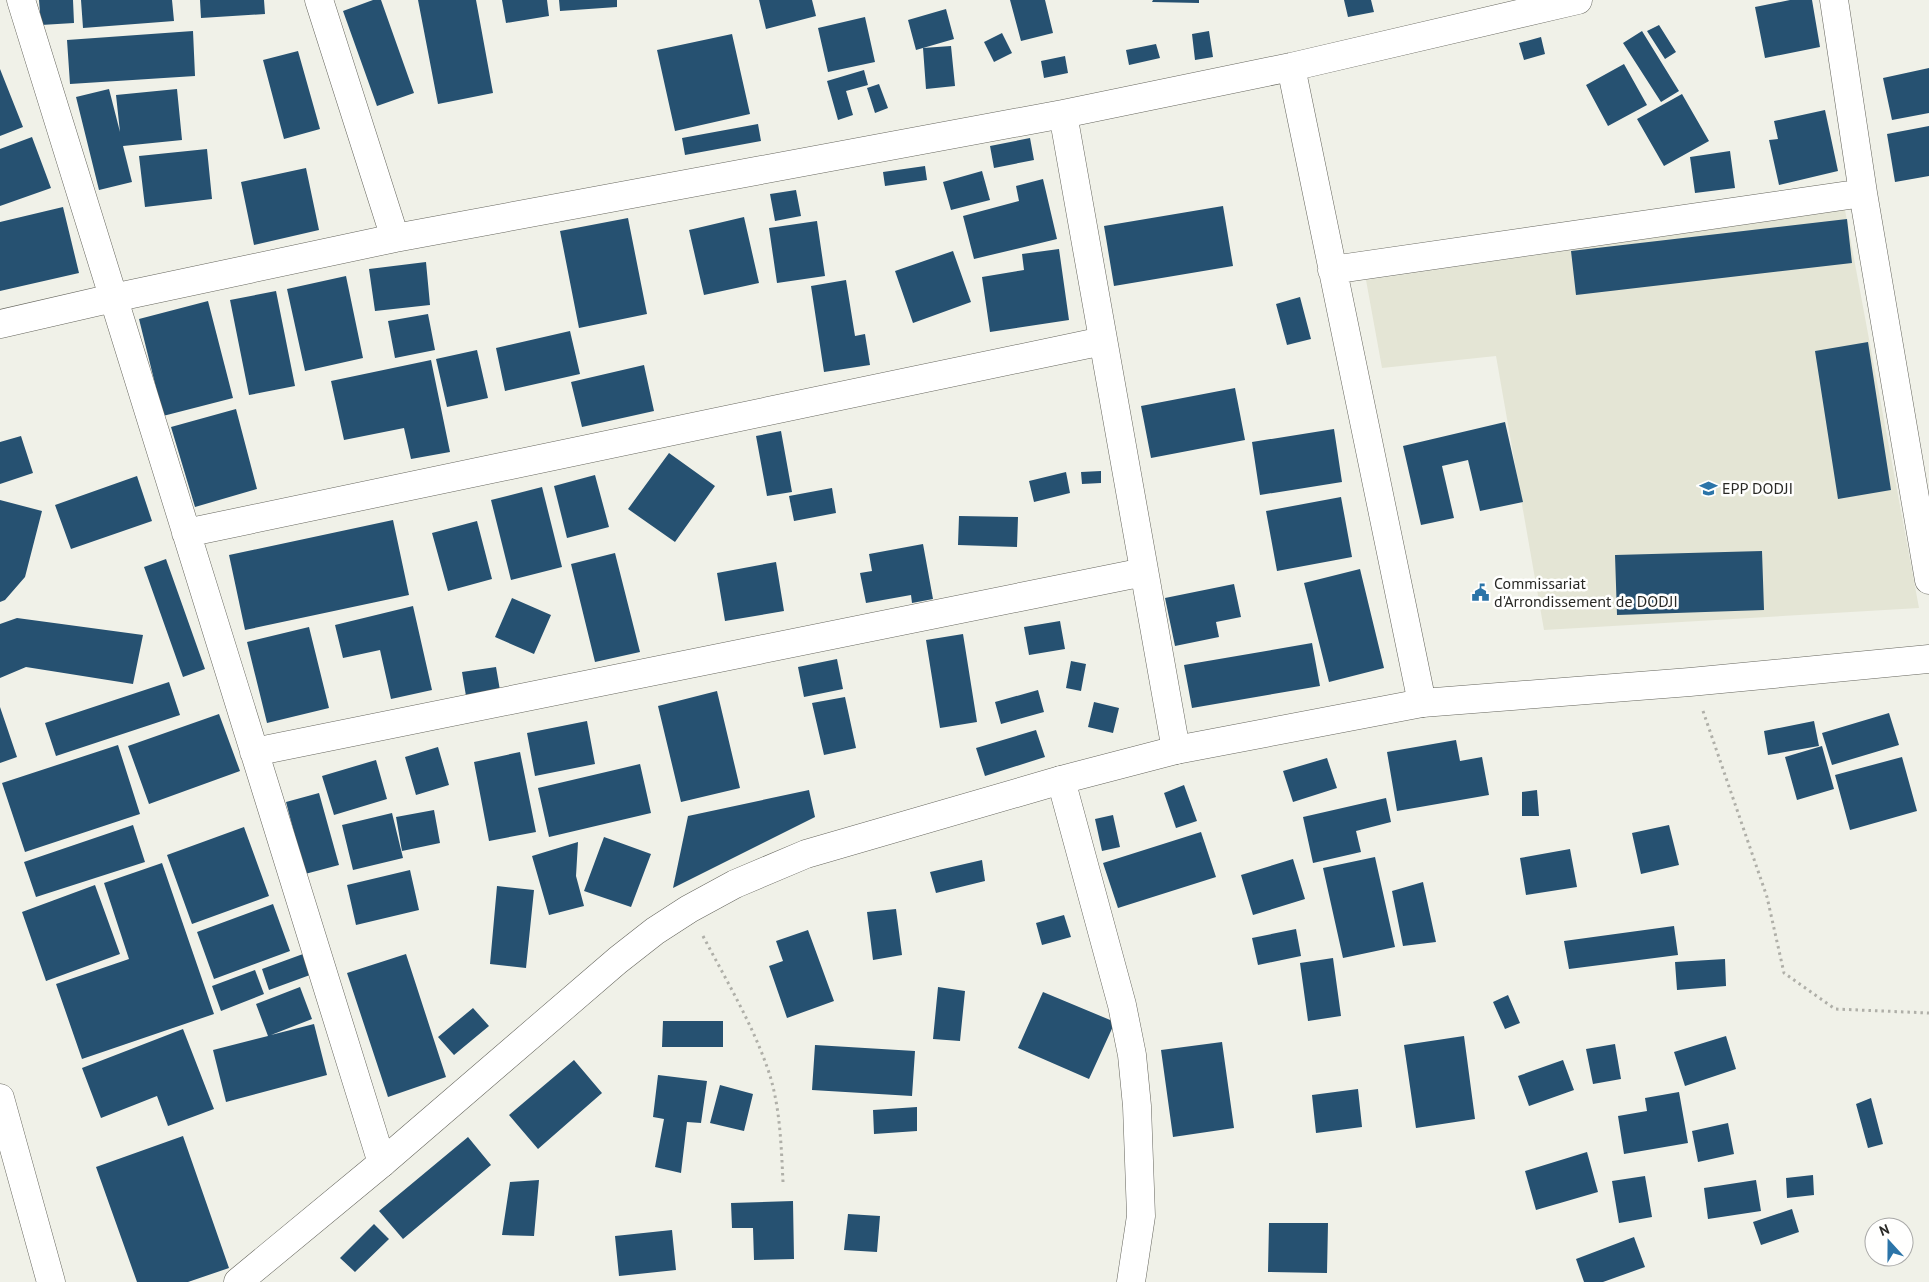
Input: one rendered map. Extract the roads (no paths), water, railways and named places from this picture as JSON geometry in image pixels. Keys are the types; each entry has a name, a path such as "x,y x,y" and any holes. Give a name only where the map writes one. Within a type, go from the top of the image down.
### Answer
{"street":[{"path":"21,0 382,1163"},
{"path":"319,0 395,238"},
{"path":"0,324 395,238 1062,114 1291,67 1578,0"},
{"path":"1834,0 1863,193 1929,580"},
{"path":"1291,67 1422,703"},
{"path":"1062,114 1176,750"},
{"path":"1332,270 1863,193"},
{"path":"186,533 1103,341"},
{"path":"254,752 1144,572"},
{"path":"238,1282 382,1163 618,960 655,931 689,909 735,884 806,854 1061,780 1176,750 1422,703 1690,682 1929,659"},
{"path":"1061,780 1122,1005 1132,1055 1137,1106 1141,1216 1131,1282"},
{"path":"0,1098 51,1282"}],"place":[{"name":"EPP DODJI","path":"1708,488"},
{"name":"Commissariat d'Arrondissement de DODJI","path":"1480,592"}]}
